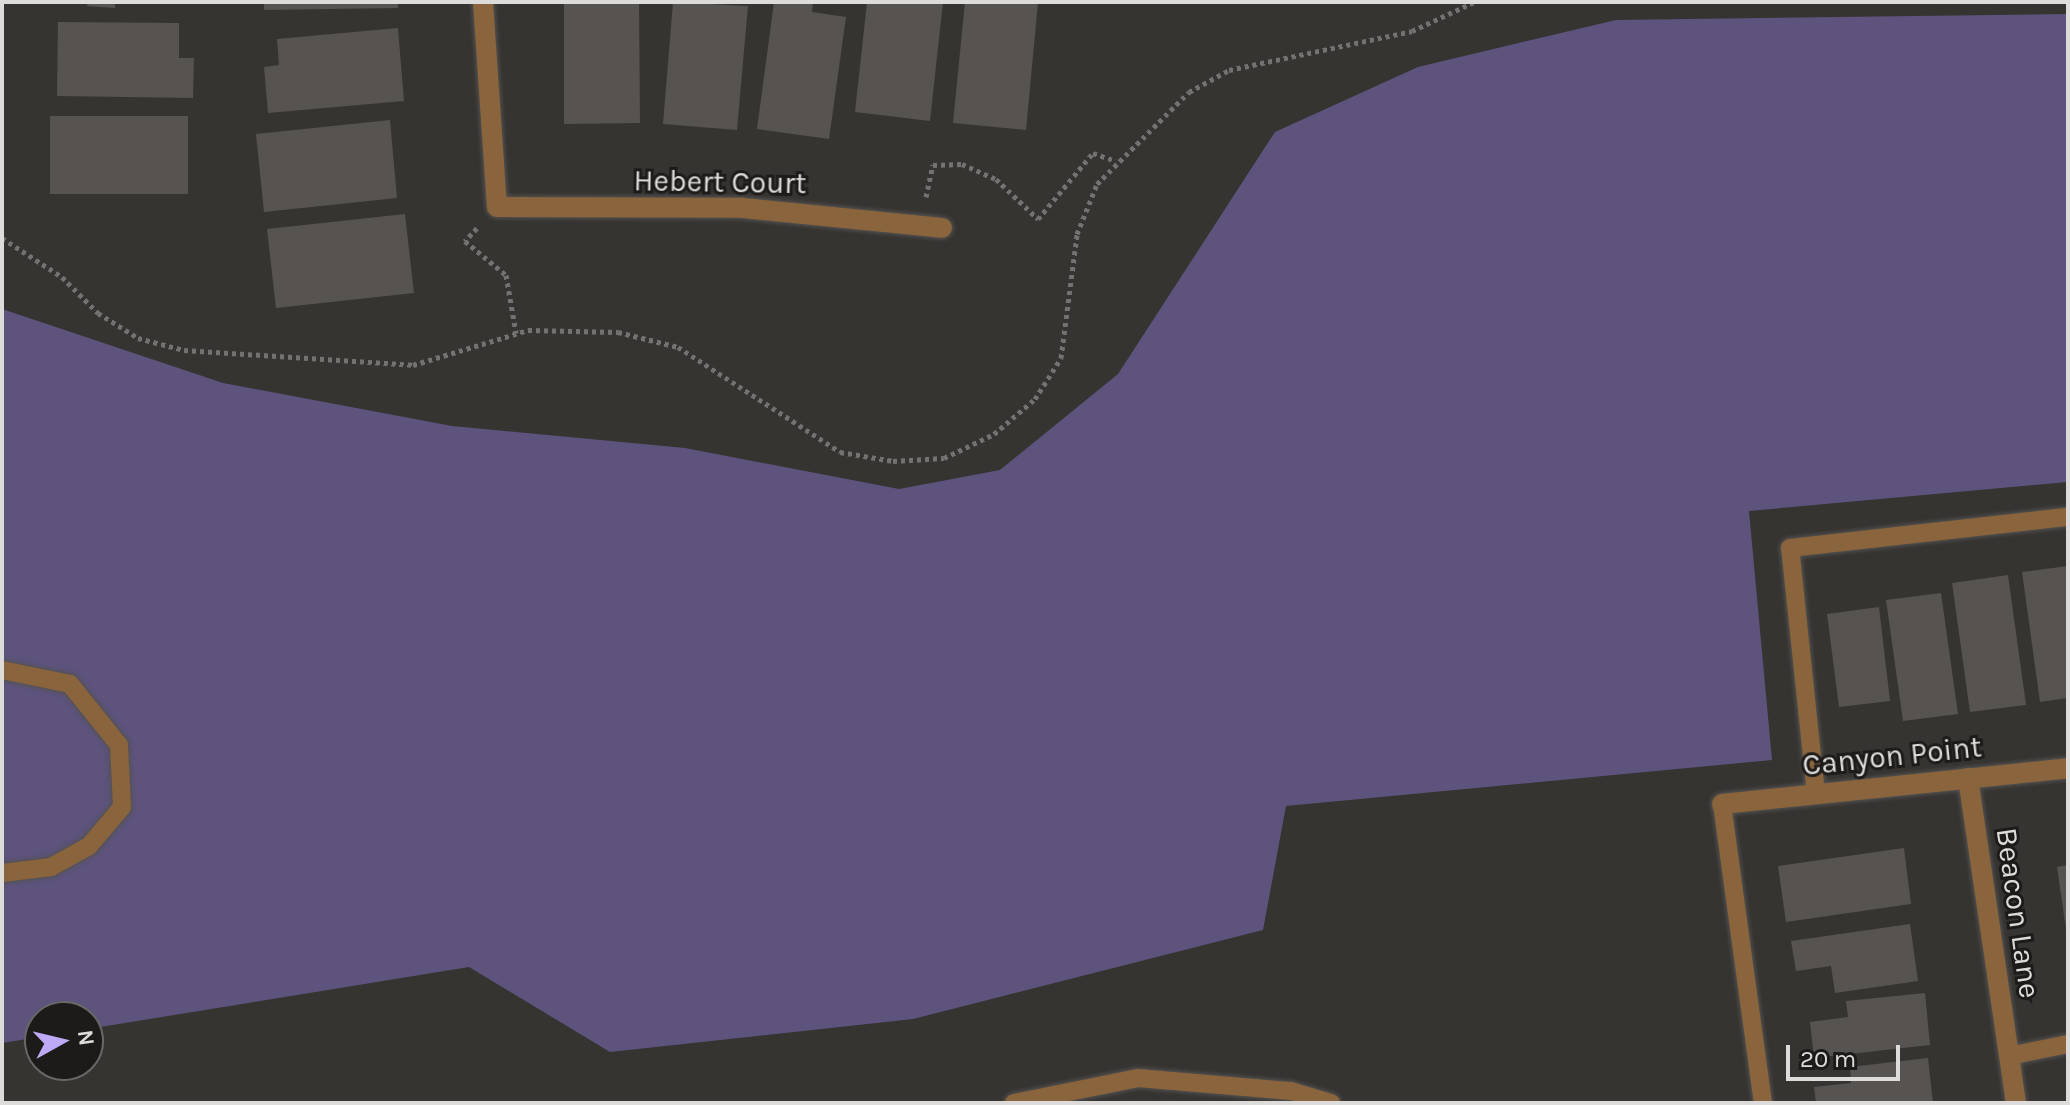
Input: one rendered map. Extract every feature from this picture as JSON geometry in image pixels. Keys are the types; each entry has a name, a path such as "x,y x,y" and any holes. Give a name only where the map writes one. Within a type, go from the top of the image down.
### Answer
{"street":[{"path":"483,2 497,207"},
{"name":"Hebert Court","path":"497,207 743,208 942,228"},
{"name":"Canyon Point","path":"1722,804 2068,768"},
{"name":"Beacon Lane","path":"1968,778 2016,1103"}],"lane":[{"path":"1816,794 1790,548 2068,517"},
{"path":"2,670 70,684 119,745 122,807 89,846 63,860 2,873"},
{"path":"1722,804 1763,1103"},
{"path":"2009,1056 2068,1044"},
{"path":"1014,1103 1138,1078 1291,1091 1331,1103"}],"path":[{"path":"2,238 62,277 98,313 138,338 184,350 413,365 516,333 618,332 678,347 840,452 893,461 944,458 994,434 1035,399 1061,358 1077,234 1097,184 1116,161 1189,92 1229,70 1334,53 1412,31 1474,2"},
{"path":"919,225 933,165 980,170 1038,219 1093,153 1116,161"},
{"path":"497,207 465,241 506,275 516,333"}],"shaded area":[{"path":"2068,14 2068,482 1749,511 1772,760 1286,806 1263,930 913,1019 610,1052 469,967 104,1026 104,1001 24,1001 24,1040 2,1043 2,309 223,383 452,426 685,448 899,489 1000,470 1118,374 1275,132 1418,67 1616,20"}],"building":[{"path":"88,2 115,2 115,8 87,6"},
{"path":"264,2 398,2 398,8 264,10"},
{"path":"564,2 639,2 640,123 564,124"},
{"path":"673,2 748,6 737,130 663,124"},
{"path":"774,2 813,2 812,12 846,17 829,139 757,129"},
{"path":"867,2 943,2 930,121 855,112"},
{"path":"965,2 1038,2 1026,130 953,123"},
{"path":"58,22 179,23 179,58 194,58 193,98 57,96"},
{"path":"398,28 404,101 268,113 264,67 279,65 277,39"},
{"path":"50,116 188,116 188,194 50,194"},
{"path":"390,120 397,198 264,212 256,134"},
{"path":"405,214 414,293 276,308 267,229"},
{"path":"2068,566 2068,698 2040,702 2022,572"},
{"path":"2008,575 2026,705 1970,712 1952,583"},
{"path":"1941,593 1958,714 1903,721 1886,600"},
{"path":"1879,607 1890,701 1839,707 1827,614"},
{"path":"1904,848 1911,904 1786,922 1778,866"},
{"path":"2068,865 2068,929 2066,929 2057,867"},
{"path":"1910,924 1918,981 1835,993 1831,966 1796,971 1791,941"},
{"path":"1925,993 1930,1045 1814,1058 1810,1022 1848,1017 1846,1001"},
{"path":"1928,1058 1933,1103 1816,1103 1814,1087 1851,1083 1850,1067"}]}
